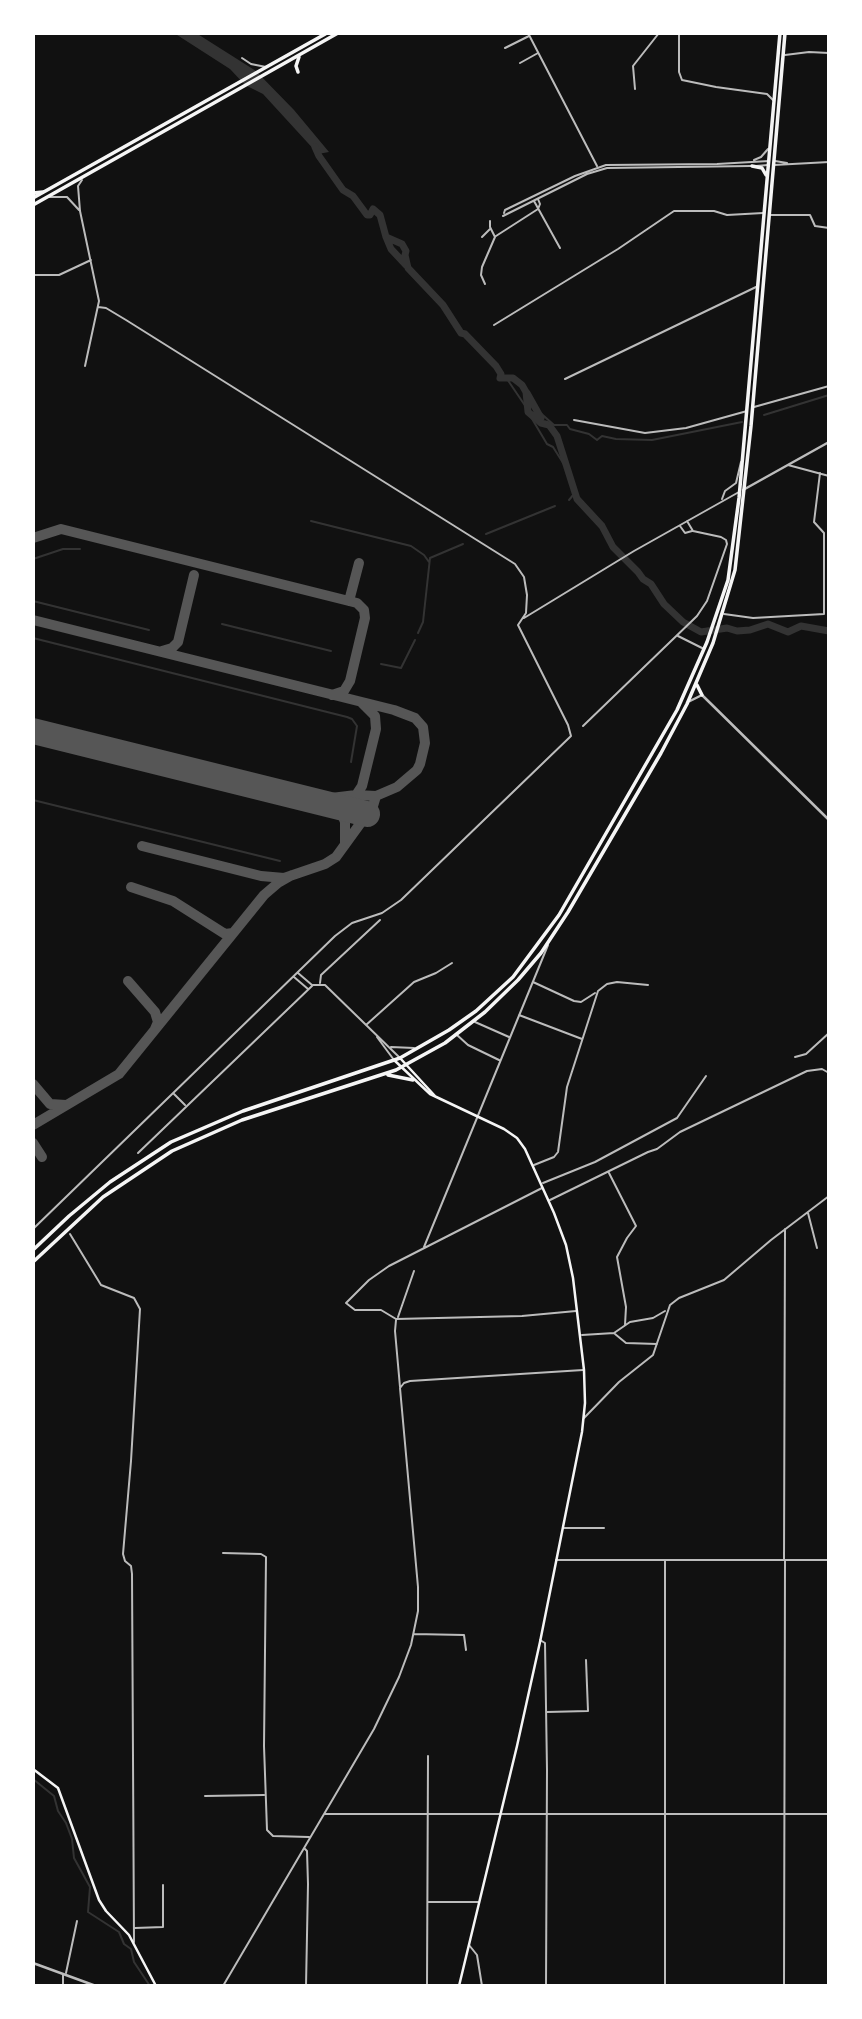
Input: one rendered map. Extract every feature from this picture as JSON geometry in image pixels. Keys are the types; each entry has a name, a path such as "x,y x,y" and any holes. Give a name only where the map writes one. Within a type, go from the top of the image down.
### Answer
{"main road":[{"path":"33,196 327,33"},
{"path":"33,205 338,33"},
{"path":"33,1262 103,1197 172,1151 242,1120 402,1068 457,1035 524,974 550,941 662,753 697,683 718,621 730,570 750,411 767,177 771,163 770,145 782,33"},
{"path":"718,621 723,614 737,564 751,426 758,287 784,55 782,33"},
{"path":"298,72 296,66 300,55"},
{"path":"752,163 762,167 767,177"},
{"path":"33,1250 110,1182 171,1142 243,1111 400,1058 457,1025 501,989 543,938 658,746 704,649 710,643"},
{"path":"697,683 702,695"},
{"path":"400,1058 435,1096"},
{"path":"394,1060 413,1080 435,1096 515,1137 533,1163 563,1234 569,1256 584,1370 583,1418 540,1640 459,1986"},
{"path":"383,1075 413,1080"},
{"path":"33,1769 58,1788 99,1900 134,1943 156,1986"}],"street":[{"path":"635,89 633,66 659,33"},
{"path":"679,33 679,72 682,80 716,88 767,94 775,103"},
{"path":"505,48 529,34 589,145 598,167"},
{"path":"784,55 809,52 829,54"},
{"path":"520,63 539,53"},
{"path":"242,58 251,64 267,67"},
{"path":"770,145 761,157 752,163 708,168 615,167 587,174 503,216 505,210 598,167 621,163 717,164 752,163 771,163 791,164 829,162"},
{"path":"84,177 78,186 80,211 98,307 85,366"},
{"path":"49,197 69,198 80,211"},
{"path":"485,284 481,275 482,267 495,237 538,209 540,204 535,199"},
{"path":"538,209 560,248"},
{"path":"494,325 618,249 674,211 713,211 727,215 810,215 815,226 829,228"},
{"path":"490,221 495,237"},
{"path":"482,237 486,230 491,230"},
{"path":"33,275 59,275 91,260"},
{"path":"565,379 750,288 758,287"},
{"path":"33,1229 346,926 382,912 401,900 571,736 571,730 518,625 527,607 527,589 524,577 515,564 126,320 106,308 98,307"},
{"path":"574,420 645,433 686,428 829,386"},
{"path":"523,618 634,551 829,442"},
{"path":"722,502 725,491 737,481 744,444"},
{"path":"787,465 829,476"},
{"path":"723,614 752,618 824,614 824,533 814,522 820,473"},
{"path":"687,521 693,531"},
{"path":"583,726 696,617 709,597 727,544 726,540 693,531 685,533 679,526"},
{"path":"678,635 704,649"},
{"path":"687,704 702,695 829,820"},
{"path":"319,984 321,975 380,920"},
{"path":"424,1247 550,941"},
{"path":"366,1025 414,982 452,963"},
{"path":"298,972 313,985"},
{"path":"293,976 308,989"},
{"path":"533,982 581,1002 604,985 617,982 648,985"},
{"path":"138,1153 313,985 325,985 400,1058"},
{"path":"533,1163 557,1154 570,1075 598,991"},
{"path":"518,1015 582,1040"},
{"path":"474,1022 510,1037"},
{"path":"795,1057 806,1054 829,1033"},
{"path":"457,1035 468,1045 500,1061"},
{"path":"376,1036 394,1060"},
{"path":"389,1046 409,1048 428,1044"},
{"path":"548,1199 657,1149 680,1132 807,1071 822,1069 829,1073"},
{"path":"577,1311 522,1316 398,1318 381,1310 355,1310 346,1303 372,1277 424,1247 596,1162 677,1118 706,1076"},
{"path":"173,1093 186,1105"},
{"path":"609,1172 636,1226 618,1257 626,1307 625,1325"},
{"path":"580,1335 614,1333 625,1325 658,1316 679,1298 724,1280 829,1196"},
{"path":"807,1212 813,1224 817,1248"},
{"path":"784,1986 785,1229"},
{"path":"69,1234 101,1285 134,1298 140,1309 123,1554 125,1561 131,1566 132,1574 134,1943"},
{"path":"223,1986 391,1697 407,1657 418,1611 418,1587 395,1328 399,1309 414,1271"},
{"path":"583,1418 619,1382 649,1359 657,1344 670,1304"},
{"path":"614,1333 626,1343 657,1344"},
{"path":"400,1382 584,1370"},
{"path":"400,1388 405,1383"},
{"path":"562,1528 604,1528"},
{"path":"223,1553 261,1554 265,1557 266,1825 269,1834 280,1837 310,1837"},
{"path":"555,1560 829,1560"},
{"path":"665,1560 665,1986"},
{"path":"413,1633 464,1635 466,1650"},
{"path":"540,1640 545,1643 548,1814 546,1986"},
{"path":"546,1712 588,1711 586,1660"},
{"path":"427,1986 428,1756"},
{"path":"205,1796 265,1796"},
{"path":"324,1814 829,1814"},
{"path":"304,1847 307,1851 308,1884 306,1986"},
{"path":"134,1928 163,1927 163,1885"},
{"path":"427,1902 480,1902"},
{"path":"63,1986 77,1921"},
{"path":"469,1945 477,1955 482,1986"},
{"path":"33,1963 96,1986"}],"shaded area":[{"path":"174,33 196,33 256,71 294,110 329,152 318,154 263,94 245,85 230,69"}],"waterway":[{"path":"315,147 343,190 353,196 367,215 370,215 373,209 380,215 386,237 402,244 406,251 408,268 443,305 461,333 496,366 501,374 500,378 513,378 522,385 526,392 528,412 541,423 549,425 557,436 577,499 602,526 613,547 651,584 664,604 683,622 701,632 727,628 737,631 750,630 768,624 788,632 801,626 829,631"},
{"path":"386,237 391,249 406,265"},
{"path":"507,379 526,407"},
{"path":"527,393 541,418"},
{"path":"764,415 829,395"},
{"path":"536,409 554,425 567,425 570,429 589,434 597,440 602,436 652,440 742,422"},
{"path":"528,412 547,444 553,447 565,466"},
{"path":"569,500 574,494"},
{"path":"486,534 555,506"},
{"path":"311,521 411,546 429,562"},
{"path":"418,633 423,622 430,558 463,544"},
{"path":"33,559 63,549 80,549"},
{"path":"33,601 149,630"},
{"path":"222,624 331,651"},
{"path":"33,638 347,717 357,726 351,762"},
{"path":"381,664 401,668 415,640"},
{"path":"33,800 280,861"},
{"path":"33,1779 54,1796 58,1811 66,1823 72,1839 74,1858 90,1887 88,1912 119,1932 150,1986"}],"taxiway":[{"path":"33,538 61,529 357,603 364,610 365,618 350,681 344,691 332,695"},
{"path":"349,601 359,563"},
{"path":"162,651 172,648 178,642 194,575"},
{"path":"33,620 394,710 415,718 423,727 425,743 420,764 417,770 397,787 376,796 356,795 323,799 301,797"},
{"path":"356,795 362,786 376,729 375,716 362,703"},
{"path":"33,733 39,733"},
{"path":"142,846 261,876 284,878 325,864 336,857 373,806 376,796"},
{"path":"332,805 341,812 345,822 345,844"},
{"path":"33,1125 119,1074 264,895 292,875"},
{"path":"131,887 173,901 225,934 233,933"},
{"path":"128,981 155,1012 158,1022 155,1029"},
{"path":"33,1084 50,1104 66,1105"},
{"path":"33,1143 42,1157"}],"runway":[{"path":"33,731 367,814"}]}
